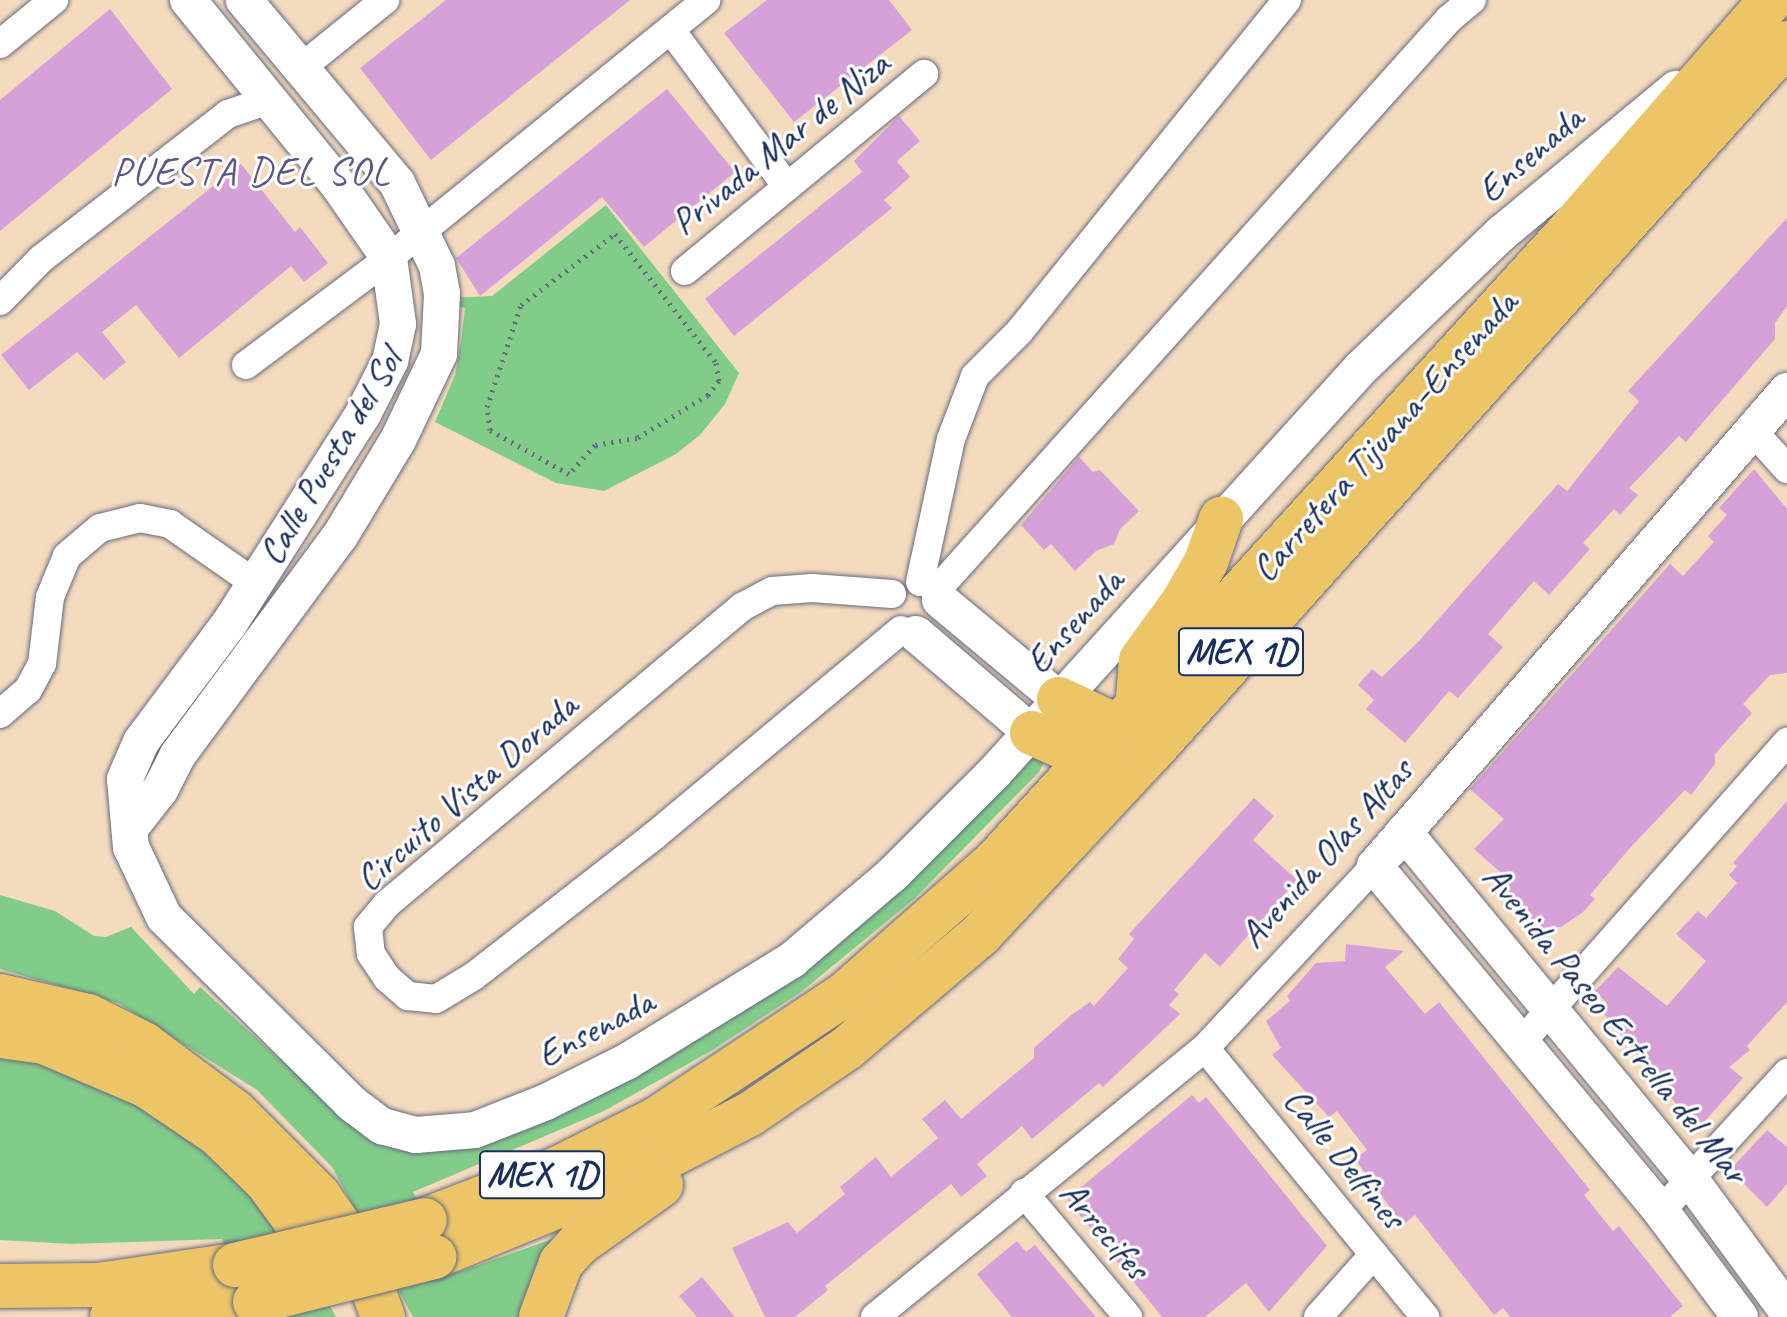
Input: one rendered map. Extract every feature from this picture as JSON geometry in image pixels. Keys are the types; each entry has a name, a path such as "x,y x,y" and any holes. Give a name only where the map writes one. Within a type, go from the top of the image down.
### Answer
{"highway":[{"name":"Carretera Tijuana–Ensenada","path":"429,1238 655,1120 760,1053 844,995 995,862 1129,719 1771,0"},
{"name":"Carretera Tijuana–Ensenada","path":"0,1286 105,1301 245,1284 429,1238 624,1179 750,1114 847,1048 981,934 1150,753 1787,43"},
{"path":"1059,699 1129,719 1141,660 1191,589 1221,519"},
{"path":"1032,733 1092,760"},
{"path":"0,996 88,1016 144,1044 235,1112 319,1196 361,1257 383,1317"},
{"path":"0,1036 44,1042 134,1080 219,1135 267,1182 330,1264 353,1317"},
{"path":"541,1317 561,1263 578,1244 750,1114"},
{"path":"0,1265 105,1301"}],"street":[{"path":"0,44 54,0"},
{"name":"Calle Puesta del Sol","path":"188,0 269,100 389,258 398,324 390,361 301,513 253,582 229,624 141,742 125,779 131,847 164,917 351,1103 382,1126 416,1135"},
{"name":"Calle Puesta del Sol","path":"131,827 160,790 177,756 340,536 398,440 439,354 442,294 422,230 397,183 244,0"},
{"path":"302,67 385,0"},
{"path":"246,365 389,258 706,0"},
{"path":"908,632 939,619 932,591 951,439 975,376 1019,332 1287,0"},
{"path":"932,591 1418,54 1472,0"},
{"path":"671,30 787,187"},
{"name":"Ensenada","path":"416,1135 475,1130 546,1102 628,1061 792,960 893,874 1032,733 1221,519 1361,368 1502,233 1725,51"},
{"name":"Privada Mar de Niza","path":"685,271 924,74"},
{"path":"0,301 41,259 228,114 269,100"},
{"name":"Avenida Olas Altas","path":"875,1317 1205,1048 1375,866 1787,391"},
{"path":"1753,431 1787,469"},
{"path":"301,513 340,536"},
{"path":"0,714 28,690 42,664 50,597 67,556 100,528 140,518 170,524 253,582"},
{"path":"1032,733 889,615 892,594 907,583 932,591 1059,699"},
{"name":"Circuito Vista Dorada","path":"892,594 785,590 742,607 387,904 368,927 371,954 387,978 408,996 436,999 474,976 908,632"},
{"path":"976,685 1002,652"},
{"path":"1519,1045 1787,742"},
{"name":"Avenida Paseo Estrella del Mar","path":"1404,832 1690,1179 1787,1311"},
{"path":"1375,866 1519,1045 1661,1211 1740,1317"},
{"name":"Calle Delfines","path":"1205,1048 1425,1317"},
{"path":"1661,1211 1787,1073"},
{"name":"Arrecifes","path":"1024,1193 1128,1317"},
{"path":"1318,1317 1374,1254"}],"path":[{"path":"615,234 716,363 719,381 708,395 637,438 595,445 569,474 490,430 487,407 521,305 615,234"}],"green space":[{"path":"606,205 739,373 725,404 700,435 676,454 604,491 556,483 435,422 455,375 461,342 465,308 445,305 450,298 492,296"},
{"path":"1023,747 1047,757 1039,772 914,899 801,992 711,1051 604,1111 413,1192 456,1273 564,1235 533,1317 413,1317 332,1167 257,1090 118,1003 0,969 0,895 55,911 94,936 106,937 131,927 194,994 200,987 367,1138 385,1146 418,1149 646,1063"},
{"path":"0,1046 145,1104 213,1152 292,1239 336,1317 258,1317 222,1239 71,1244 0,1240"}],"building":[{"path":"446,0 630,0 431,160 360,68"},
{"path":"767,0 889,0 912,30 794,122 724,33"},
{"path":"110,9 172,89 0,231 0,100"},
{"path":"667,89 735,172 644,247 602,197 480,296 456,258"},
{"path":"899,116 920,141 897,161 910,177 884,200 892,208 734,336 705,299 862,172 854,161"},
{"path":"241,164 295,232 300,227 328,263 304,282 291,266 179,358 136,305 102,332 126,362 104,380 77,352 29,390 1,355"},
{"path":"1787,218 1787,306 1775,323 1775,339 1686,442 1679,436 1629,488 1638,495 1620,515 1614,509 1583,543 1590,549 1549,595 1534,581 1488,634 1503,647 1458,698 1449,691 1405,743 1366,709 1374,700 1358,685 1372,669 1382,677 1419,641 1558,484 1567,491 1639,401 1628,391"},
{"path":"1079,457 1093,472 1100,470 1139,511 1120,529 1114,544 1096,551 1075,571 1051,544 1044,550 1021,525"},
{"path":"1754,469 1787,509 1787,673 1770,675 1743,704 1752,713 1715,754 1715,764 1691,795 1685,790 1629,849 1590,895 1595,899 1583,912 1561,927 1522,928 1533,915 1500,887 1507,878 1474,849 1504,819 1470,789 1670,564 1683,576 1714,542 1708,536 1727,515 1719,508"},
{"path":"1254,798 1274,816 1253,840 1297,880 1220,967 1205,953 1174,990 1179,994 1169,1005 1180,1014 1103,1087 1099,1083 1032,1139 1022,1126 977,1164 987,1176 961,1197 951,1184 825,1286 828,1290 795,1317 765,1317 732,1248 788,1222 797,1233 845,1194 840,1187 876,1157 891,1177 938,1138 922,1119 945,1100 961,1119 1034,1058 1034,1048 1090,1002 1094,1006 1128,968 1118,959 1134,939 1129,934"},
{"path":"1787,801 1787,1002 1747,1046 1750,1050 1729,1067 1743,1078 1697,1130 1601,1010 1607,1003 1595,991 1618,967 1667,1006 1706,961 1676,934 1698,911 1706,918 1737,883 1729,875 1737,866 1733,863"},
{"path":"1346,944 1404,951 1385,967 1425,1014 1439,1002 1590,1190 1584,1195 1613,1231 1619,1226 1683,1306 1670,1317 1510,1317 1503,1308 1494,1315 1415,1215 1403,1225 1355,1159 1367,1150 1337,1111 1329,1117 1272,1055 1281,1048 1266,1021 1290,1001 1287,996 1316,963 1345,961"},
{"path":"1192,1095 1199,1103 1206,1097 1327,1246 1269,1312 1246,1283 1205,1317 1162,1317 1067,1199"},
{"path":"1767,1130 1787,1147 1787,1184 1767,1207 1730,1170"},
{"path":"1017,1241 1026,1252 1035,1245 1096,1317 1012,1317 977,1274"},
{"path":"702,1277 735,1317 697,1317 679,1296"}],"district":[{"name":"PUESTA DEL SOL","path":"251,171"}]}
